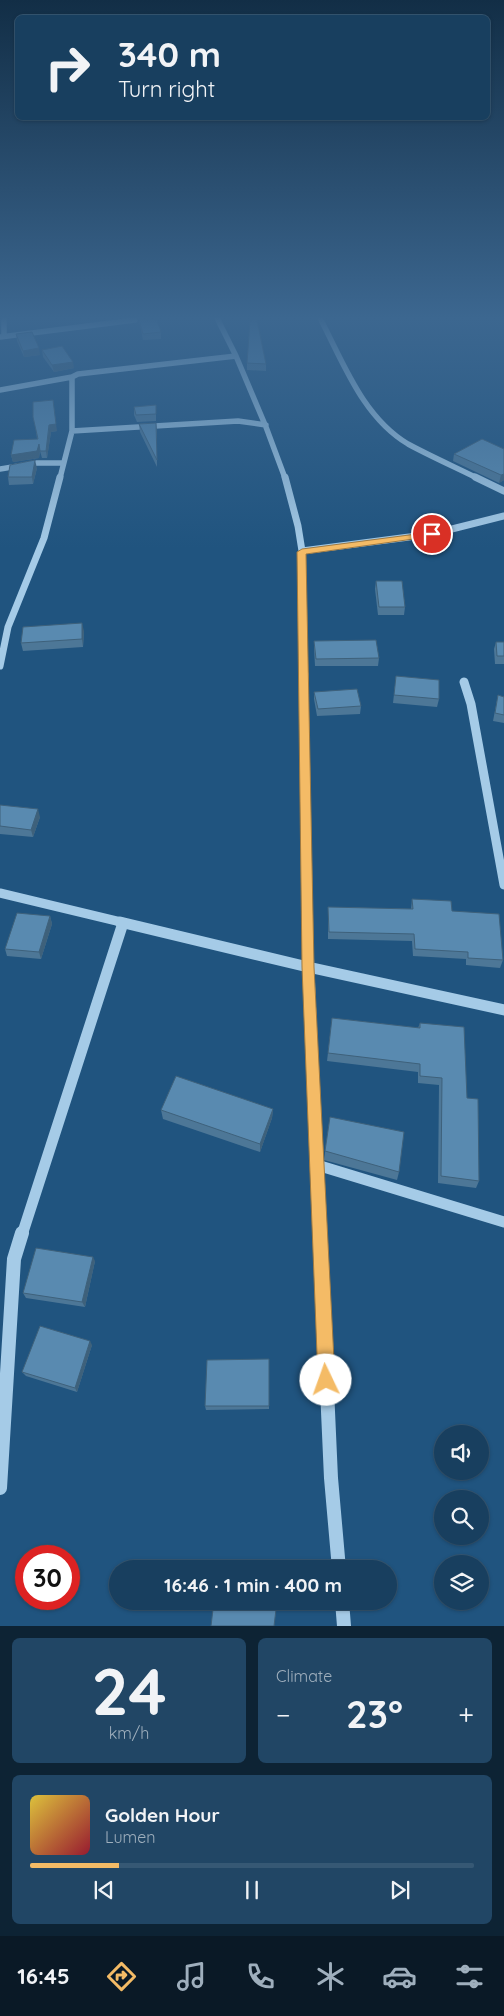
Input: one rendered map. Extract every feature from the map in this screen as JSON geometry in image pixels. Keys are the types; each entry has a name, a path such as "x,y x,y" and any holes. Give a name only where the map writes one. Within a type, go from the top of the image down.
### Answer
{"street":[{"path":"0,666 8,627 44,538 72,431 72,396"},
{"path":"253,396 266,425 298,523 302,552 308,967 331,1478 338,1560"},
{"path":"360,396 380,421 406,443 504,491"},
{"path":"72,431 238,421 266,425"},
{"path":"0,469 37,463 63,463"},
{"path":"302,552 432,534 504,516"},
{"path":"464,682 470,704 504,886"},
{"path":"0,893 308,967 504,1010"},
{"path":"0,1488 14,1259 123,923"},
{"path":"317,1164 504,1222"},
{"path":"343,1610 344,1626"}],"building":[{"path":"53,400 56,424 49,425 46,451 40,451 39,444 37,451 11,455 14,440 38,439 33,417 33,402"},
{"path":"156,405 156,414 136,415 134,407"},
{"path":"156,423 157,460 139,424"},
{"path":"482,439 504,449 504,474 501,475 454,454"},
{"path":"35,460 32,477 8,477 10,465"},
{"path":"376,581 402,581 405,607 379,607"},
{"path":"82,623 82,639 21,643 23,627"},
{"path":"376,640 379,658 316,659 314,641"},
{"path":"496,642 504,642 504,656 497,656"},
{"path":"396,676 439,680 439,699 394,695"},
{"path":"357,689 361,706 318,709 314,692"},
{"path":"498,695 504,697 504,715 495,713"},
{"path":"0,805 38,809 31,830 0,826"},
{"path":"412,899 451,901 452,911 499,914 503,960 468,958 468,952 415,949 414,934 329,932 328,907 413,909"},
{"path":"17,913 50,916 39,952 5,949"},
{"path":"332,1018 420,1028 420,1023 464,1027 467,1098 478,1099 479,1181 441,1176 442,1078 420,1076 420,1064 328,1053"},
{"path":"176,1076 273,1109 260,1144 161,1110"},
{"path":"330,1117 404,1132 399,1172 325,1151"},
{"path":"36,1248 93,1257 82,1302 23,1293"},
{"path":"40,1326 90,1341 75,1388 22,1372"},
{"path":"269,1359 269,1406 205,1406 207,1360"},
{"path":"213,1610 276,1610 274,1626 211,1626"}],"route":[{"path":"326,1380 308,967 302,552 432,534"}]}
